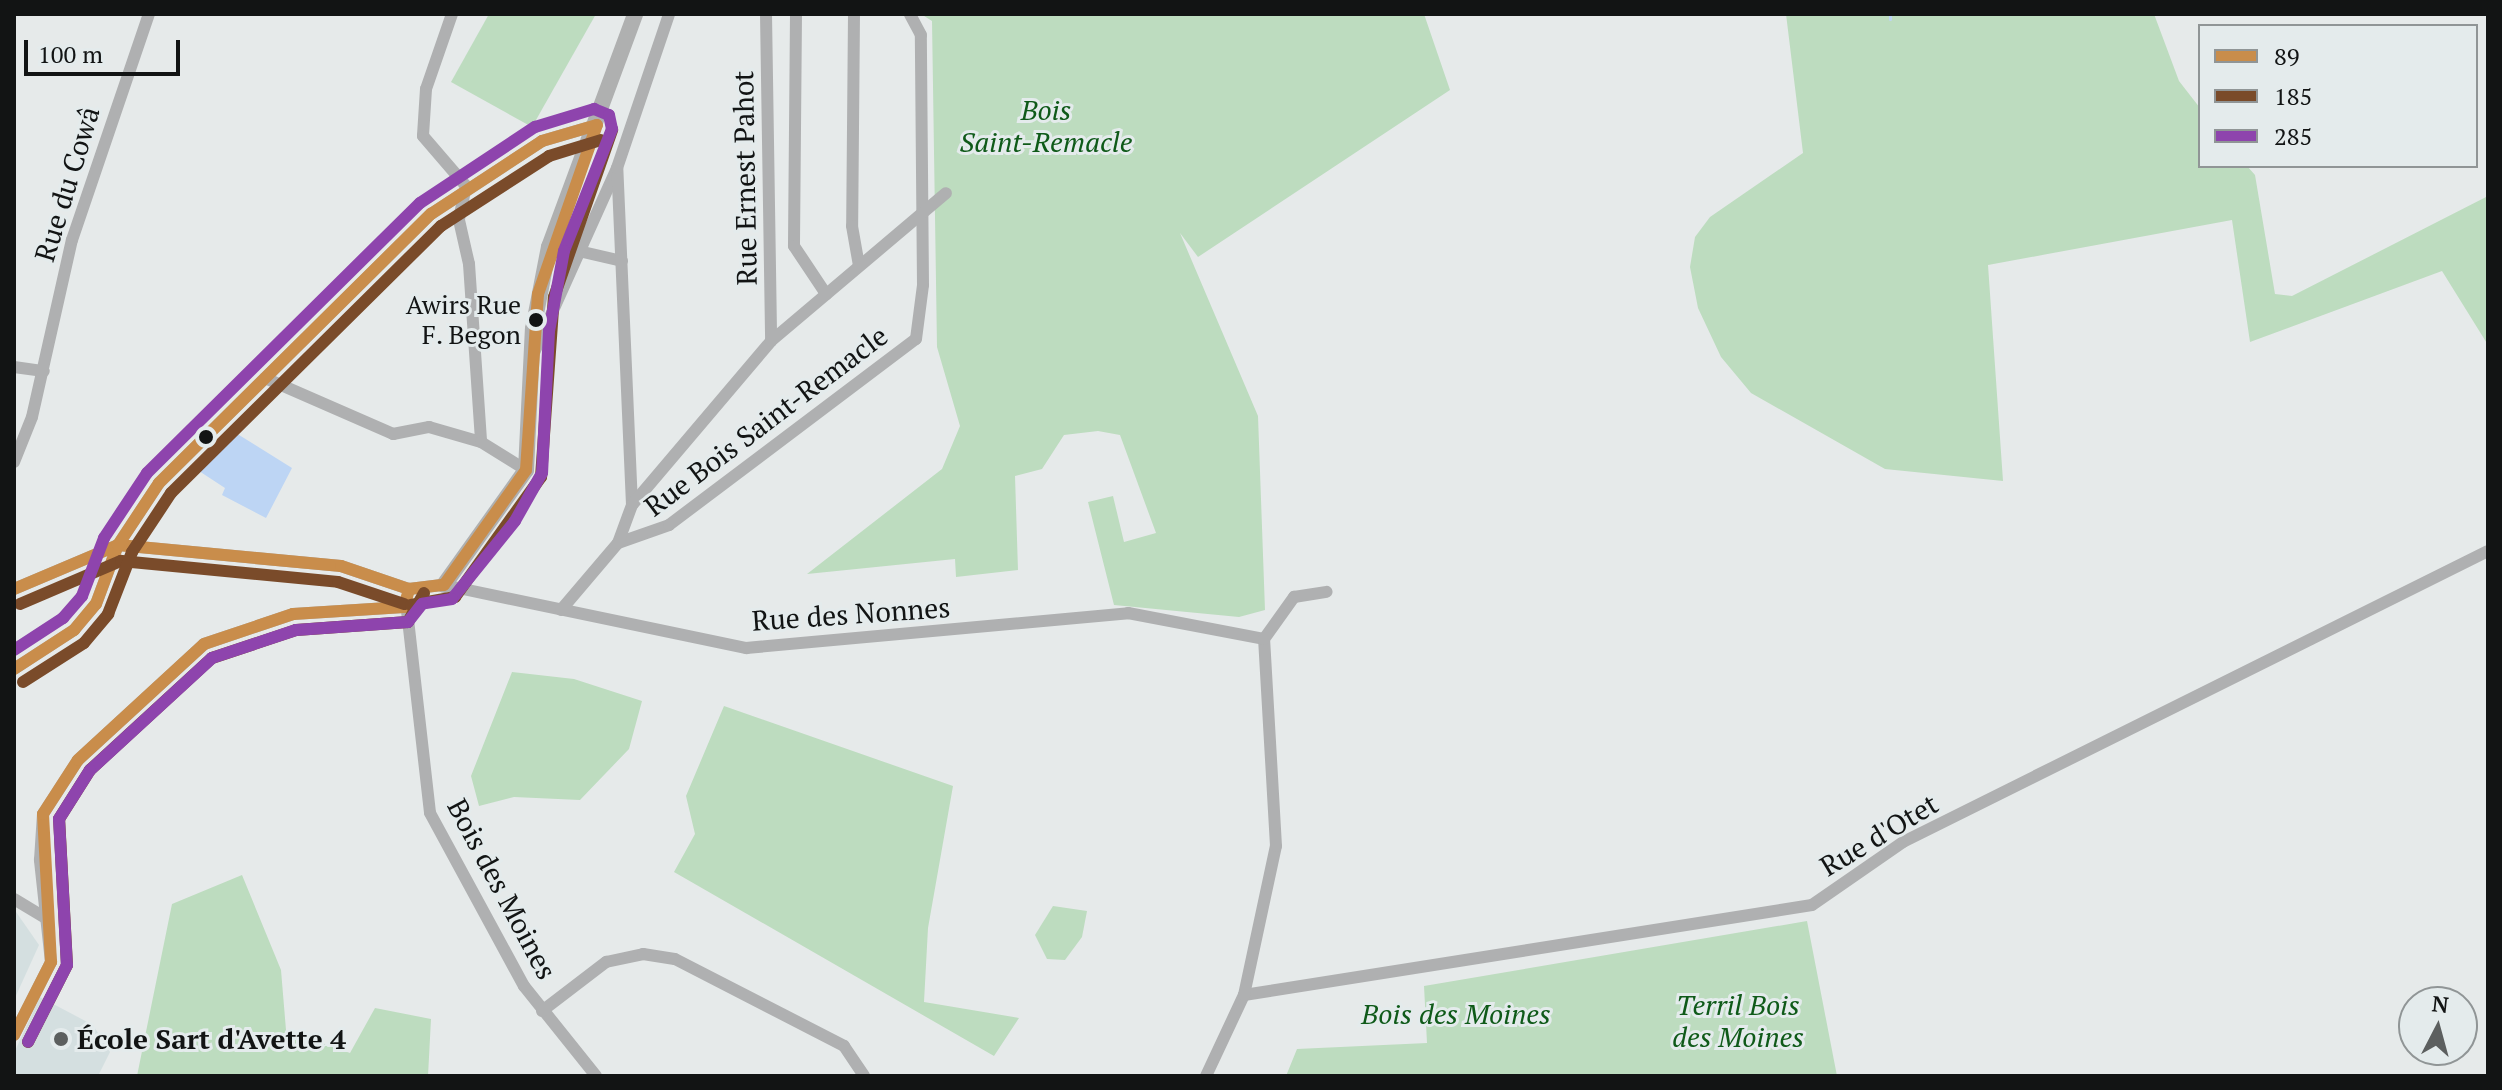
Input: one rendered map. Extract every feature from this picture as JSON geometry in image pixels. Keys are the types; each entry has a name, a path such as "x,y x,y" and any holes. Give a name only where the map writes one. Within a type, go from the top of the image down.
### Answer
{"street":[{"name":"Rue du Cowâ","path":"14,462 44,371 72,240 149,14"},
{"path":"452,14 426,89 423,136 466,186"},
{"path":"444,585 526,470 538,294 635,14"},
{"path":"532,358 563,298 617,168 669,14"},
{"name":"Rue Ernest Pahot","path":"766,14 771,341"},
{"path":"796,14 794,246 826,294"},
{"path":"854,14 852,226 859,264"},
{"path":"910,14 921,35 920,212"},
{"path":"14,669 74,630 96,604 118,545 159,483 466,186 571,127 597,125"},
{"path":"617,168 626,487 632,505"},
{"path":"466,186 459,220 469,264 481,442"},
{"path":"561,610 618,543 632,505 771,341 946,193"},
{"name":"Rue Bois Saint-Remacle","path":"618,543 669,525 916,339 921,319 920,212"},
{"path":"583,252 622,261"},
{"path":"538,294 563,298"},
{"path":"14,367 44,371"},
{"path":"265,378 393,434 429,427 481,442 526,470"},
{"path":"14,589 118,545 341,566 409,589 404,607 250,623 162,676 57,785 41,836 51,962 14,1035"},
{"name":"Rue d'Otet","path":"1244,995 1812,905 1903,842 2488,551"},
{"name":"Rue des Nonnes","path":"409,589 444,585 746,648 1128,613 1264,639"},
{"path":"1206,1076 1244,995 1276,846 1264,639 1294,597 1327,592"},
{"name":"Bois des Moines","path":"404,607 430,813 542,1011 596,1076"},
{"path":"14,899 47,919"},
{"path":"542,1011 606,962 643,954 675,959 844,1046 864,1076"}],"shaded area":[{"path":"14,909 39,945 14,1000"},
{"name":"École Sart d'Avette 4","path":"40,997 93,1025 110,1052 98,1076 14,1076 14,1053"}],"green space":[{"path":"489,14 596,14 532,127 451,82"},
{"name":"Bois Saint-Remacle","path":"921,14 1424,14 1450,90 1198,257 1180,233 1258,416 1265,610 1239,617 1114,605 1088,502 1113,496 1124,542 1156,533 1120,435 1098,431 1064,435 1042,469 1015,476 1018,570 956,577 955,559 807,574 942,469 960,426 937,347 932,21"},
{"path":"1786,14 2154,14 2179,81 2198,105 2198,168 2249,168 2255,175 2275,294 2292,296 2488,196 2488,345 2442,271 2250,342 2232,220 1988,265 2003,481 1885,469 1751,393 1721,357 1698,308 1690,267 1695,237 1710,217 1803,153"},
{"path":"512,672 574,679 642,701 629,749 580,800 514,797 479,806 471,776"},
{"path":"724,706 953,786 928,928 924,1002 1019,1018 994,1056 674,872 695,834 686,796"},
{"path":"242,875 281,970 286,1030 350,1053 375,1008 431,1019 428,1076 137,1076 172,904"},
{"path":"1053,906 1087,911 1082,937 1065,960 1047,959 1035,935"},
{"name":"Terril Bois des Moines","path":"1807,921 1837,1076 1286,1076 1297,1049 1427,1043 1424,986"}],"water":[{"path":"231,430 292,468 266,518 222,495 225,488 199,471 199,461"}],"waterway":[{"path":"1890,14 1890,19"}],"transit line":[{"name":"285","path":"14,650 63,618 82,596 104,538 147,473 420,203 535,127 594,109 609,115 612,129 564,251 549,331 542,473 515,521 452,599 422,604 408,622 296,630 212,658 90,770 59,819 67,965 28,1042"},
{"name":"89","path":"409,589 444,585 526,470 538,294 597,125"},
{"name":"89","path":"14,669 74,630 96,604 118,545 159,483 431,214 542,141 597,125"},
{"name":"185","path":"411,605 455,597 541,477 554,297 612,130"},
{"name":"185","path":"23,682 84,643 108,614 132,552 171,493 441,226 549,156 601,140"},
{"name":"89","path":"14,589 118,545 341,566 409,589"},
{"name":"185","path":"20,604 121,561 338,582 404,604"},
{"name":"89","path":"14,1035 51,962 43,814 78,760 204,644 293,614 404,607 409,589"},
{"name":"185","path":"28,1042 67,965 59,819 90,770 212,658 296,630 408,622 424,593"}],"place":[{"name":"Awirs Rue F. Begon","path":"536,320"},
{"name":"École Sart d'Avette 4","path":"61,1039"}]}
